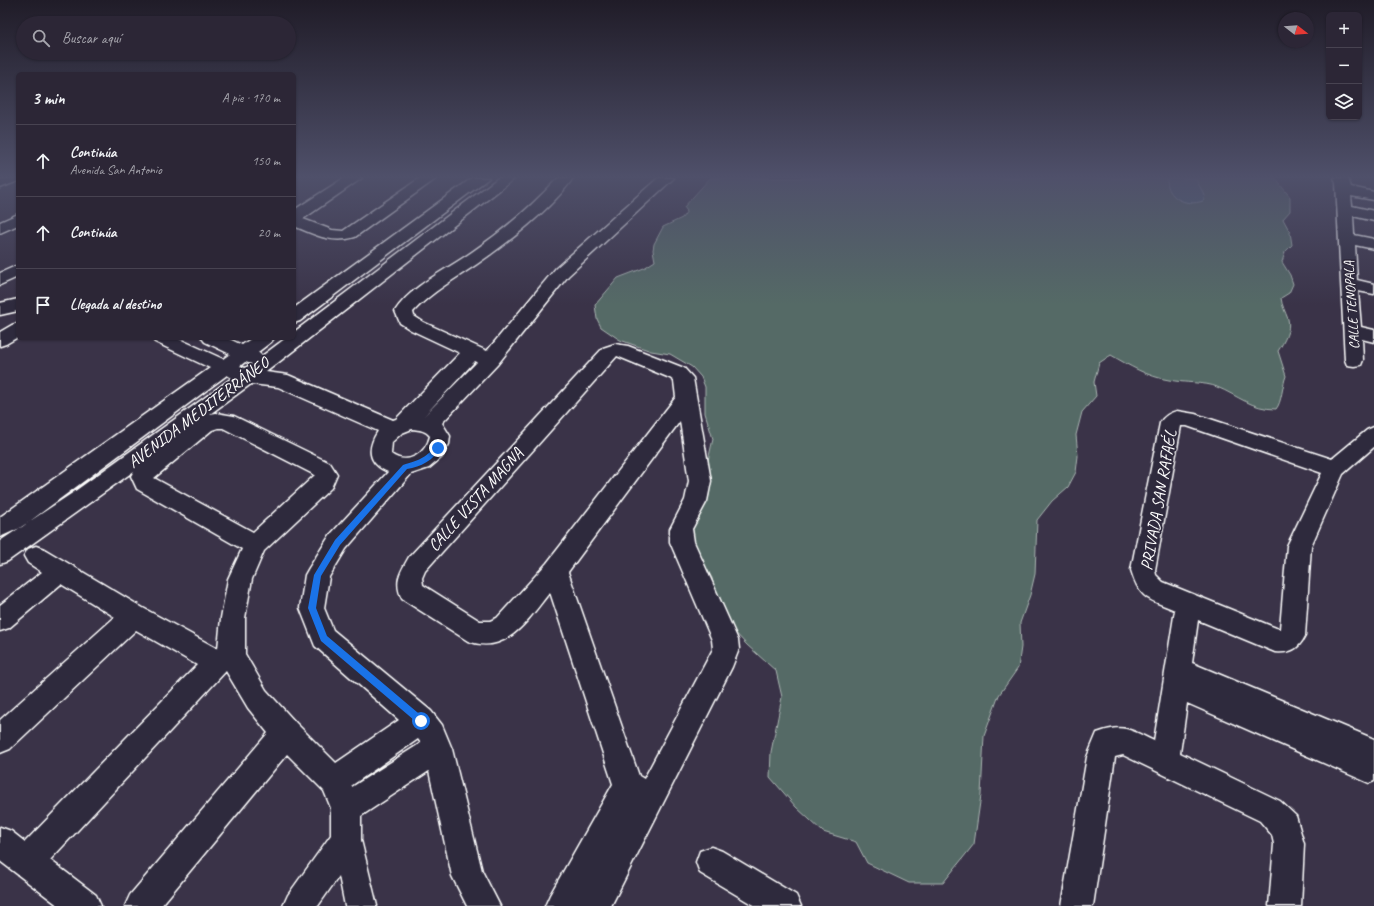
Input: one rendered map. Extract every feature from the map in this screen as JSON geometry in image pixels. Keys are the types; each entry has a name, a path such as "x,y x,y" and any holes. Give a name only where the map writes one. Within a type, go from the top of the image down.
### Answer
{"street":[{"path":"0,228 15,220"},
{"path":"296,220 336,237 350,241 349,234 369,220"},
{"path":"296,316 425,220"},
{"name":"AVENIDA MEDITERRÁNEO","path":"296,339 452,220"},
{"path":"490,360 417,326 406,318 404,311 422,294 480,254 524,220"},
{"path":"429,424 490,360 562,272 620,220"},
{"name":"CALLE TENOPALA","path":"1345,220 1354,360"},
{"path":"1346,238 1374,244"},
{"path":"0,280 16,271"},
{"path":"1349,284 1374,290"},
{"path":"0,301 16,297"},
{"path":"0,309 16,305"},
{"path":"0,340 16,331"},
{"path":"1353,331 1374,336"},
{"path":"165,340 247,377 281,380 398,427 421,422 434,427 440,436 438,448 434,454 425,461 413,466 405,467 389,464 383,459 380,453 382,440 398,427 472,352"},
{"path":"185,349 199,340"},
{"path":"216,340 245,353 263,364 281,380"},
{"name":"AVENIDA MEDITERRÁNEO","path":"0,528 14,520 262,340"},
{"name":"AVENIDA MEDITERRÁNEO","path":"0,554 79,500 247,377 295,340"},
{"name":"CALLE VISTA MAGNA","path":"561,906 639,792 723,658 726,649 725,640 682,542 681,528 696,500 700,481 687,397 683,378 677,373 621,350 610,352 417,564 410,578 411,591 477,633 492,633 506,626 555,570 687,397"},
{"name":"PRIVADA SAN RAFAÉL","path":"1334,469 1188,419 1177,418 1170,423 1143,570 1146,580 1154,590 1188,605 1275,640 1286,641 1292,636 1299,546 1334,469 1374,435"},
{"path":"26,863 225,659 240,579 255,545 323,482 326,474 322,469 227,421 216,420 205,425 142,476 145,483 255,545"},
{"path":"405,467 338,542 317,575 312,608 324,638 421,721 432,735 438,749 468,876 484,906"},
{"path":"36,556 134,616 225,659 286,733 334,781 346,808 346,840 361,906"},
{"path":"555,570 639,792"},
{"path":"0,620 60,571"},
{"path":"1165,760 1188,605"},
{"path":"0,739 134,616"},
{"path":"1178,677 1372,762"},
{"path":"334,781 421,721"},
{"path":"141,906 286,733"},
{"path":"1077,906 1100,757 1107,743 1124,741 1270,811 1284,827 1288,844 1286,906"},
{"path":"346,808 438,749"},
{"name":"CALLE VISTA MAGNA","path":"594,906 639,792"},
{"path":"299,906 346,840"},
{"path":"0,842 84,906"},
{"path":"711,862 784,906"}],"green space":[{"path":"677,220 1284,220 1290,232 1292,245 1285,252 1282,262 1290,275 1293,284 1289,293 1281,298 1289,327 1285,340 1278,351 1286,376 1280,402 1276,409 1259,407 1212,385 1175,381 1153,376 1124,363 1111,355 1099,363 1094,382 1096,396 1082,412 1076,435 1078,456 1076,472 1068,487 1052,501 1037,520 1035,574 1030,595 1020,623 1021,647 1018,668 999,695 984,736 981,795 974,844 943,883 909,883 867,863 856,842 823,832 796,807 770,777 771,752 782,697 776,671 747,645 731,628 717,603 712,578 700,558 692,538 693,527 709,495 706,469 713,439 705,413 705,387 701,377 692,367 670,354 651,351 620,340 601,327 597,319 595,305 618,278 644,268 655,261 653,250 654,244 663,227"}],"route":[{"path":"421,721 324,638 312,608 317,575 338,542 405,467 413,466 428,459 438,448"}]}
